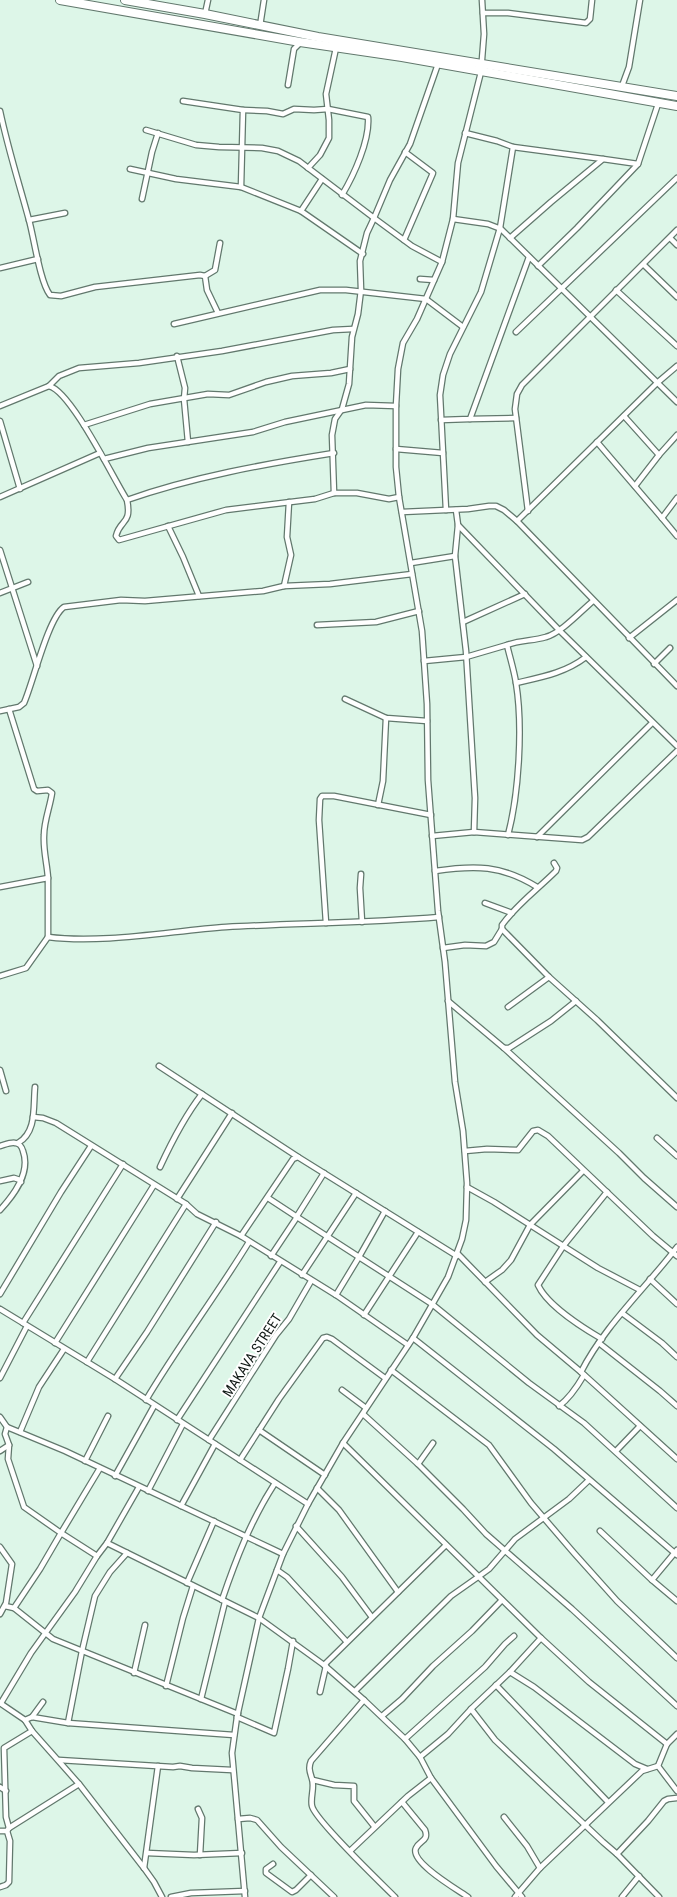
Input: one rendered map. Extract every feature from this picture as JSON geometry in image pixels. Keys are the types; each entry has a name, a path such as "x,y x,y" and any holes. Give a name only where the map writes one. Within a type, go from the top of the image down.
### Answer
{"highway":[{"path":"60,0 677,106"},
{"path":"125,0 302,34 481,62 673,96 668,104"}],"street":[{"path":"205,14 208,0"},
{"path":"260,26 264,0"},
{"path":"245,1897 232,1770 232,1753 237,1715 259,1618 283,1554 308,1504 343,1442 413,1338 448,1277 457,1255 466,1220 465,1151 454,1072 432,836 424,661 419,611 399,497 396,406 398,369 403,343 426,299 442,262 453,219 458,163 464,133 481,72 482,0"},
{"path":"483,13 508,13 586,23 590,19 592,0"},
{"path":"622,86 629,67 640,0"},
{"path":"288,85 294,48 300,42 302,34"},
{"path":"308,168 320,155 329,138 326,94 336,48"},
{"path":"334,493 333,426 342,409 349,384 353,329 358,314 361,290 360,261 367,233 390,180 405,152 438,64"},
{"path":"183,101 244,110 267,110 283,114 294,109 328,109 368,117 364,141 354,175 342,195"},
{"path":"538,266 638,164 658,104"},
{"path":"241,187 244,110"},
{"path":"0,111 38,260 48,292 54,296 61,296 95,287 145,283 188,276 205,276 215,270 220,243"},
{"path":"146,130 196,145 262,148 278,152 298,161 404,240 442,262"},
{"path":"142,200 158,133"},
{"path":"464,133 497,140 513,147 638,164"},
{"path":"446,510 440,395 443,375 450,354 481,292 500,228 513,147"},
{"path":"404,240 433,173 405,152"},
{"path":"510,238 550,202 603,159"},
{"path":"130,169 176,179 241,187 301,211 363,254"},
{"path":"516,332 677,178"},
{"path":"301,211 322,179"},
{"path":"29,220 65,213"},
{"path":"453,219 488,224 500,228 677,402"},
{"path":"528,511 515,409 517,394 522,385 677,230"},
{"path":"670,238 677,245"},
{"path":"470,418 529,257"},
{"path":"0,268 38,260"},
{"path":"644,265 677,297"},
{"path":"205,276 211,300 218,313"},
{"path":"420,280 434,280"},
{"path":"174,324 271,303 320,290 361,290 426,299 463,326"},
{"path":"616,290 677,346"},
{"path":"0,406 49,386 59,376 79,368 139,363 222,351 333,330 353,329"},
{"path":"177,356 185,388 184,399 188,442"},
{"path":"517,521 657,383 677,366"},
{"path":"84,425 150,404 208,394 229,395 266,382 292,376 331,373 350,369"},
{"path":"49,386 60,393 84,425 126,500 129,510 128,518 116,533 119,540 226,510 324,498 334,493 357,494 389,499 399,497"},
{"path":"104,459 148,448 254,432 285,422 342,409 366,405 396,406"},
{"path":"624,416 659,455"},
{"path":"441,420 516,418"},
{"path":"0,421 20,489"},
{"path":"635,486 677,435"},
{"path":"598,442 677,536"},
{"path":"396,449 443,453"},
{"path":"0,497 100,453"},
{"path":"126,500 158,489 253,468 334,453"},
{"path":"662,518 677,498"},
{"path":"284,586 291,555 287,537 289,502"},
{"path":"402,512 496,506 517,521 677,686"},
{"path":"456,510 458,525 455,541 466,657 475,798 474,832"},
{"path":"458,525 560,631 677,746"},
{"path":"168,526 183,557 198,596"},
{"path":"0,550 37,666"},
{"path":"411,563 456,556"},
{"path":"0,711 19,707 24,703 58,612 64,607 121,600 145,601 263,591 284,586 330,584 412,574"},
{"path":"0,593 28,582"},
{"path":"463,622 525,594"},
{"path":"629,638 677,600"},
{"path":"424,661 466,657 517,641 546,638 560,631 593,601"},
{"path":"317,626 376,622 419,611"},
{"path":"507,645 516,683 519,719 513,818 508,835"},
{"path":"654,664 670,648"},
{"path":"516,683 563,671 586,657"},
{"path":"345,699 386,718 427,721"},
{"path":"0,976 26,968 48,937 48,864 43,847 52,793 48,790 37,791 34,789 9,709"},
{"path":"378,805 384,773 386,718"},
{"path":"537,837 652,723"},
{"path":"432,836 474,832 582,840 588,837 677,751"},
{"path":"326,923 319,820 321,797 325,795 334,796 431,815"},
{"path":"443,948 465,945 486,946 494,942 502,929 502,925 512,913 537,887 556,871 557,868 554,862"},
{"path":"435,872 457,868 501,870 523,878 537,887"},
{"path":"361,874 362,922"},
{"path":"0,887 48,878"},
{"path":"485,903 512,913"},
{"path":"48,937 60,939 107,938 225,928 439,917"},
{"path":"502,929 549,978 576,1001 677,1098"},
{"path":"508,1007 549,978"},
{"path":"448,1001 504,1048 677,1207"},
{"path":"504,1048 508,1048 551,1021 576,1001"},
{"path":"159,1066 298,1157 457,1255 537,1335 677,1459"},
{"path":"0,1070 6,1091"},
{"path":"0,1146 18,1143 26,1138 33,1117 35,1087"},
{"path":"160,1168 174,1135 191,1107 202,1094"},
{"path":"177,1199 232,1113"},
{"path":"33,1117 43,1118 56,1123 186,1204 197,1214 241,1236 336,1296 408,1345"},
{"path":"465,1151 487,1149 518,1150 534,1131 538,1130 548,1136 583,1171 675,1254"},
{"path":"657,1138 677,1156"},
{"path":"0,1210 13,1197 21,1182 25,1159 23,1149 18,1143"},
{"path":"0,1294 91,1146"},
{"path":"241,1236 293,1159 298,1157"},
{"path":"0,1378 25,1325 123,1164"},
{"path":"485,1282 502,1270 511,1260 530,1225 583,1171"},
{"path":"271,1256 324,1173"},
{"path":"0,1180 14,1178 21,1182"},
{"path":"55,1343 154,1185"},
{"path":"467,1187 564,1245 598,1268 640,1290"},
{"path":"607,1192 564,1245 539,1282 539,1288 574,1322 601,1341 677,1406"},
{"path":"302,1275 356,1193"},
{"path":"268,1198 432,1304 584,1424 677,1508"},
{"path":"87,1362 186,1204"},
{"path":"336,1296 385,1211"},
{"path":"115,1379 216,1222"},
{"path":"364,1315 418,1232"},
{"path":"146,1400 198,1318 219,1291 249,1242"},
{"path":"559,1406 573,1393 601,1341 640,1290 675,1254 677,1247"},
{"path":"177,1420 280,1262"},
{"path":"650,1279 677,1304"},
{"name":"MAKAVA STREET","path":"209,1440 276,1335 289,1319 311,1281"},
{"path":"0,1309 115,1379 308,1504"},
{"path":"622,1313 662,1342 677,1357"},
{"path":"240,1460 323,1338 332,1339 385,1378"},
{"path":"413,1338 554,1449 676,1553 652,1580"},
{"path":"20,1432 39,1387 64,1349"},
{"path":"391,1370 489,1446 543,1517 617,1601 677,1658"},
{"path":"342,1390 366,1408"},
{"path":"115,1476 154,1406"},
{"path":"362,1414 418,1464 463,1508 486,1534 677,1706"},
{"path":"85,1461 108,1416"},
{"path":"0,1418 7,1427 85,1461 283,1554"},
{"path":"148,1490 183,1424"},
{"path":"616,1451 640,1426"},
{"path":"7,1427 5,1434 9,1445 8,1459 24,1507 97,1556"},
{"path":"259,1430 325,1474"},
{"path":"343,1442 541,1638 589,1682 667,1744"},
{"path":"418,1464 433,1443"},
{"path":"182,1506 215,1444"},
{"path":"0,1452 9,1445"},
{"path":"14,1608 40,1569 100,1468"},
{"path":"355,1692 452,1596 478,1577 515,1539 569,1499 589,1480"},
{"path":"201,1699 223,1601 238,1552 261,1505 275,1483"},
{"path":"139,1487 107,1543 75,1592 45,1632 0,1703 25,1720 32,1731 59,1760 144,1868 162,1897"},
{"path":"317,1488 339,1510 398,1592"},
{"path":"187,1582 214,1521"},
{"path":"296,1526 342,1577 371,1616"},
{"path":"600,1531 677,1601"},
{"path":"107,1543 259,1618 325,1665 405,1739 420,1757 431,1778 519,1896 540,1868 608,1802 642,1771 658,1766"},
{"path":"320,1692 325,1665 371,1616 446,1545"},
{"path":"0,1547 12,1564 11,1582 0,1614"},
{"path":"68,1723 95,1596 110,1572 128,1553"},
{"path":"277,1570 287,1577 346,1641"},
{"path":"166,1686 193,1586"},
{"path":"382,1716 402,1699 433,1666 472,1631 502,1600"},
{"path":"3,1607 14,1608 53,1638 201,1699 273,1733 275,1732 293,1641"},
{"path":"134,1673 145,1625"},
{"path":"405,1739 485,1667 514,1636"},
{"path":"420,1757 448,1734 541,1638"},
{"path":"510,1672 534,1687 635,1764 647,1769"},
{"path":"496,1685 608,1802"},
{"path":"364,1700 311,1761 312,1806 315,1812 350,1851 395,1897"},
{"path":"25,1720 32,1717 43,1702"},
{"path":"472,1708 495,1740 618,1854 658,1897"},
{"path":"32,1717 68,1723 234,1735"},
{"path":"0,1887 9,1882 10,1841 6,1817 4,1748 32,1731"},
{"path":"658,1766 667,1744 677,1734"},
{"path":"59,1760 232,1770"},
{"path":"144,1868 158,1766"},
{"path":"658,1766 677,1792"},
{"path":"350,1851 374,1826 431,1778"},
{"path":"312,1780 334,1785 354,1786 354,1801 365,1812 374,1826"},
{"path":"0,1831 8,1829 79,1784"},
{"path":"0,1787 6,1791"},
{"path":"618,1854 664,1801 677,1798"},
{"path":"402,1802 426,1830 426,1839 416,1848 415,1854 417,1858 434,1874 468,1897"},
{"path":"198,1809 202,1818 200,1855"},
{"path":"504,1817 527,1846 540,1868"},
{"path":"238,1819 250,1818 257,1820 281,1847 334,1897"},
{"path":"147,1853 200,1855 242,1853"},
{"path":"273,1864 266,1869 266,1873 292,1892 311,1875"},
{"path":"622,1897 639,1876"},
{"path":"171,1897 191,1892 245,1891"}]}
